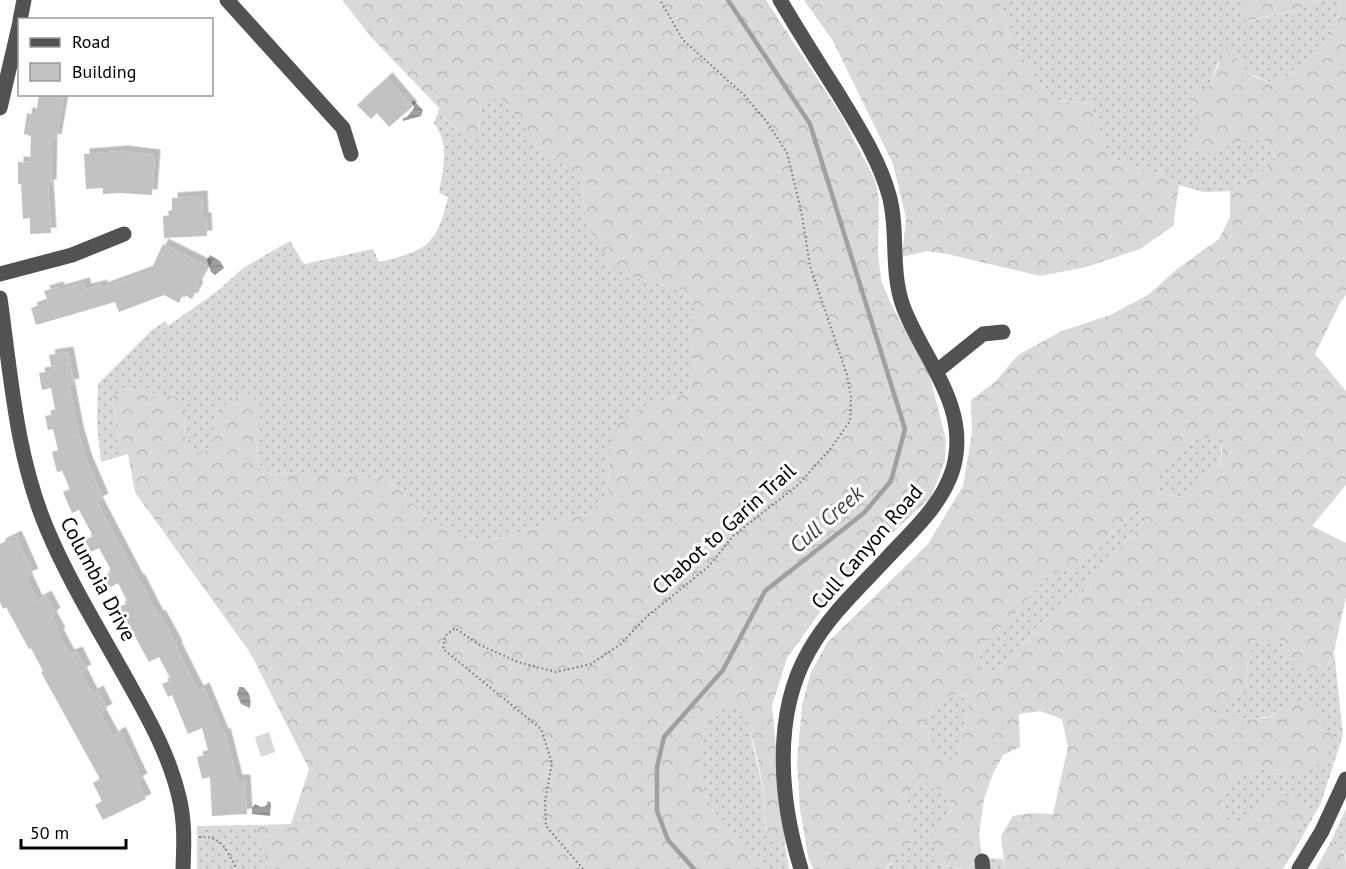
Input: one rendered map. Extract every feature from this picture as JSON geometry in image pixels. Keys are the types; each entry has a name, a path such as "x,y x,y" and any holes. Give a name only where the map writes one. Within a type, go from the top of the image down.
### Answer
{"street":[{"path":"21,18 24,0"},
{"path":"227,0 343,128 351,154"},
{"name":"Cull Canyon Road","path":"780,0 860,130 884,177 892,205 896,279 900,295 909,319 937,371 954,411 956,423 954,466 947,484 927,515 841,606 809,650 798,674 792,692 785,732 784,773 792,836 801,869"},
{"path":"0,108 18,30"},
{"path":"0,274 72,255 124,234"},
{"name":"Columbia Drive","path":"0,298 20,441 29,481 55,547 161,743 179,798 184,838 183,869"},
{"path":"937,371 983,334 1003,332"},
{"path":"1299,869 1322,831 1346,779"}],"path":[{"name":"Chabot to Garin Trail","path":"583,869 546,826 545,801 552,763 541,729 443,649 445,636 455,628 478,644 518,662 556,672 591,664 621,644 644,620 709,566 734,534 798,485 831,448 850,421 851,397 847,375 810,266 807,239 787,153 767,122 744,95 683,40 660,0"},
{"path":"184,838 213,837 222,843 237,869"}],"green space":[{"path":"342,0 766,0 841,115 875,180 879,200 878,253 881,280 891,304 929,373 946,440 945,461 931,497 847,575 787,658 772,706 785,844 780,848 771,841 766,829 764,797 758,763 752,737 740,706 726,706 706,726 699,756 701,781 713,812 730,837 763,869 268,869 255,825 291,824 309,769 251,654 135,492 128,454 118,442 112,397 125,388 176,397 187,412 185,437 191,446 203,454 213,441 215,415 230,400 251,393 261,408 257,435 258,463 272,475 332,472 361,478 383,477 427,517 462,539 508,537 589,513 609,491 608,456 614,427 647,405 688,392 694,362 689,333 696,314 689,291 627,276 608,262 588,227 580,181 563,164 540,148 500,98 481,102 479,133 474,144 438,112 439,108 371,37"},
{"path":"804,0 999,0 1009,34 1036,79 1053,99 1076,103 1090,102 1099,135 1109,157 1159,174 1179,185 1173,226 1140,249 1086,267 1040,276 927,251 902,257 906,218 893,164 833,41"},
{"path":"999,0 1239,0 1248,21 1300,9 1319,0 1342,0 1335,27 1320,51 1275,84 1218,62 1210,85 1202,126 1190,148 1211,153 1240,141 1267,139 1276,159 1267,169 1230,191 1204,192 1179,185 1159,174 1109,157 1099,135 1090,102 1076,103 1053,99 1036,79 1009,34"},
{"path":"1239,0 1319,0 1300,9 1247,21"},
{"path":"1342,0 1346,0 1346,295 1315,354 1346,391 1346,485 1312,526 1346,543 1346,597 1334,652 1326,669 1309,675 1291,661 1281,640 1254,640 1248,661 1246,686 1213,712 1242,719 1269,718 1284,706 1301,700 1314,709 1334,739 1327,757 1313,768 1292,775 1265,769 1237,777 1221,800 1227,822 1245,824 1257,806 1275,792 1298,798 1306,813 1299,827 1293,853 1283,869 1005,869 1001,836 1013,816 1032,813 1053,814 1068,747 1062,719 1040,711 1019,714 1020,747 1003,755 993,774 984,799 979,833 982,858 964,869 940,864 931,839 942,819 951,811 948,794 922,781 903,792 910,810 911,842 885,869 813,869 808,857 800,809 797,763 802,705 811,672 827,643 928,544 963,486 972,433 971,400 995,382 1018,355 1062,331 1110,315 1148,295 1177,269 1219,239 1230,217 1230,191 1267,169 1276,158 1267,140 1240,141 1211,153 1190,148 1202,126 1188,93 1210,85 1227,44 1249,75 1275,84 1320,51 1335,27","holes":["1213,437 1222,440 1220,464 1198,479 1182,497 1159,493 1157,477 1195,440","1137,508 1146,520 1110,558 1081,595 1050,613 1029,636 1015,658 992,671 981,670 978,656 987,638 1007,624 1050,575 1078,565","960,694 969,703 958,756 948,761 930,749 928,728 928,719 934,705 948,697"]},
{"path":"499,97 540,148 563,164 580,181 588,227 627,276 689,291 696,314 689,333 694,362 688,392 647,405 608,456 609,491 589,513 508,537 462,539 427,517 383,477 361,478 332,472 272,475 258,463 257,435 261,408 215,415 213,441 203,454 191,446 185,437 187,412 143,391 125,388 112,398 118,442 128,454 101,462 97,424 98,384 153,329 166,321 168,326 219,290 243,268 290,241 304,264 373,249 379,262 408,254 427,244 439,227 448,197 439,193 444,148 434,123 438,112 456,129 479,133 481,102"},
{"path":"1213,437 1222,440 1220,464 1198,479 1183,497 1159,493 1156,477 1195,440"},
{"path":"1137,508 1146,520 1110,558 1081,595 1050,613 1029,636 1015,658 992,671 980,670 978,656 987,638 1007,624 1050,575 1078,565"},
{"path":"1254,640 1281,640 1291,661 1326,669 1334,652 1343,735 1321,803 1293,853 1299,827 1306,813 1257,806 1245,824 1227,822 1221,800 1237,777 1265,769 1292,775 1284,706 1269,717 1242,719 1212,712 1246,686 1248,661"},
{"path":"960,694 969,703 968,710 958,756 948,761 930,749 928,719 934,705 940,700"},
{"path":"740,705 747,718 760,776 764,798 765,827 780,848 785,844 789,869 763,869 730,837 713,812 701,781 699,756 706,726 726,706"},
{"path":"269,732 275,752 261,757 255,737"},
{"path":"922,781 948,794 951,811 942,819 940,864 962,869 885,869 891,864 910,810 903,791"},
{"path":"1346,809 1346,856 1331,841"},
{"path":"255,825 268,869 197,869 197,826"},
{"path":"1331,841 1343,853 1346,869 1316,869"},
{"path":"982,858 1003,859 1005,869 964,869"}],"shaded area":[{"path":"412,101 423,110 421,116 403,121 403,118 407,117 414,108"},
{"path":"210,255 220,261 224,268 215,275 211,272 207,260"},
{"path":"239,687 243,687 249,694 250,708 241,704 237,694"},
{"path":"268,801 271,803 270,816 252,814 255,804 261,807 266,806"}],"building":[{"path":"387,78 412,107 389,127 377,113 371,119 357,105"},
{"path":"39,96 64,96 56,140 52,139 51,185 48,185 51,233 30,234 30,218 23,219 21,184 18,184 18,162 30,163 31,136 24,134 27,113 36,115"},
{"path":"122,151 155,155 152,195 103,194 103,188 86,189 84,154"},
{"path":"202,196 207,236 164,238 163,216 172,215 172,198"},
{"path":"163,244 207,266 192,299 183,294 179,303 164,295 119,312 115,302 36,325 31,308 48,302 44,291 58,287 59,290 84,283 86,289 102,285 102,288 151,270"},
{"path":"68,352 74,384 69,385 78,431 86,459 103,499 97,502 158,616 160,615 177,646 198,691 204,688 223,734 225,733 237,780 245,780 247,814 212,816 210,777 202,779 197,757 209,754 202,728 188,734 172,695 168,697 162,684 171,680 159,657 149,662 119,607 128,603 118,583 109,588 103,576 112,572 99,548 91,552 85,540 93,536 79,510 72,513 63,492 70,489 62,471 57,472 52,452 58,450 53,429 48,430 45,416 56,414 51,388 42,390 39,373 52,371 49,355"},
{"path":"16,536 33,574 26,577 37,601 46,596 55,613 51,616 60,633 58,634 69,655 77,652 86,670 81,672 92,694 98,691 107,709 100,713 113,737 120,732 142,779 137,781 146,799 103,820 95,805 102,801 93,783 100,779 41,672 43,671 31,648 29,649 6,607 3,609 0,602 0,544"}],"waterway":[{"name":"Cull Creek","path":"694,869 668,840 657,811 657,767 664,737 723,670 765,591 864,513 891,481 905,429 810,124 728,0"}]}
